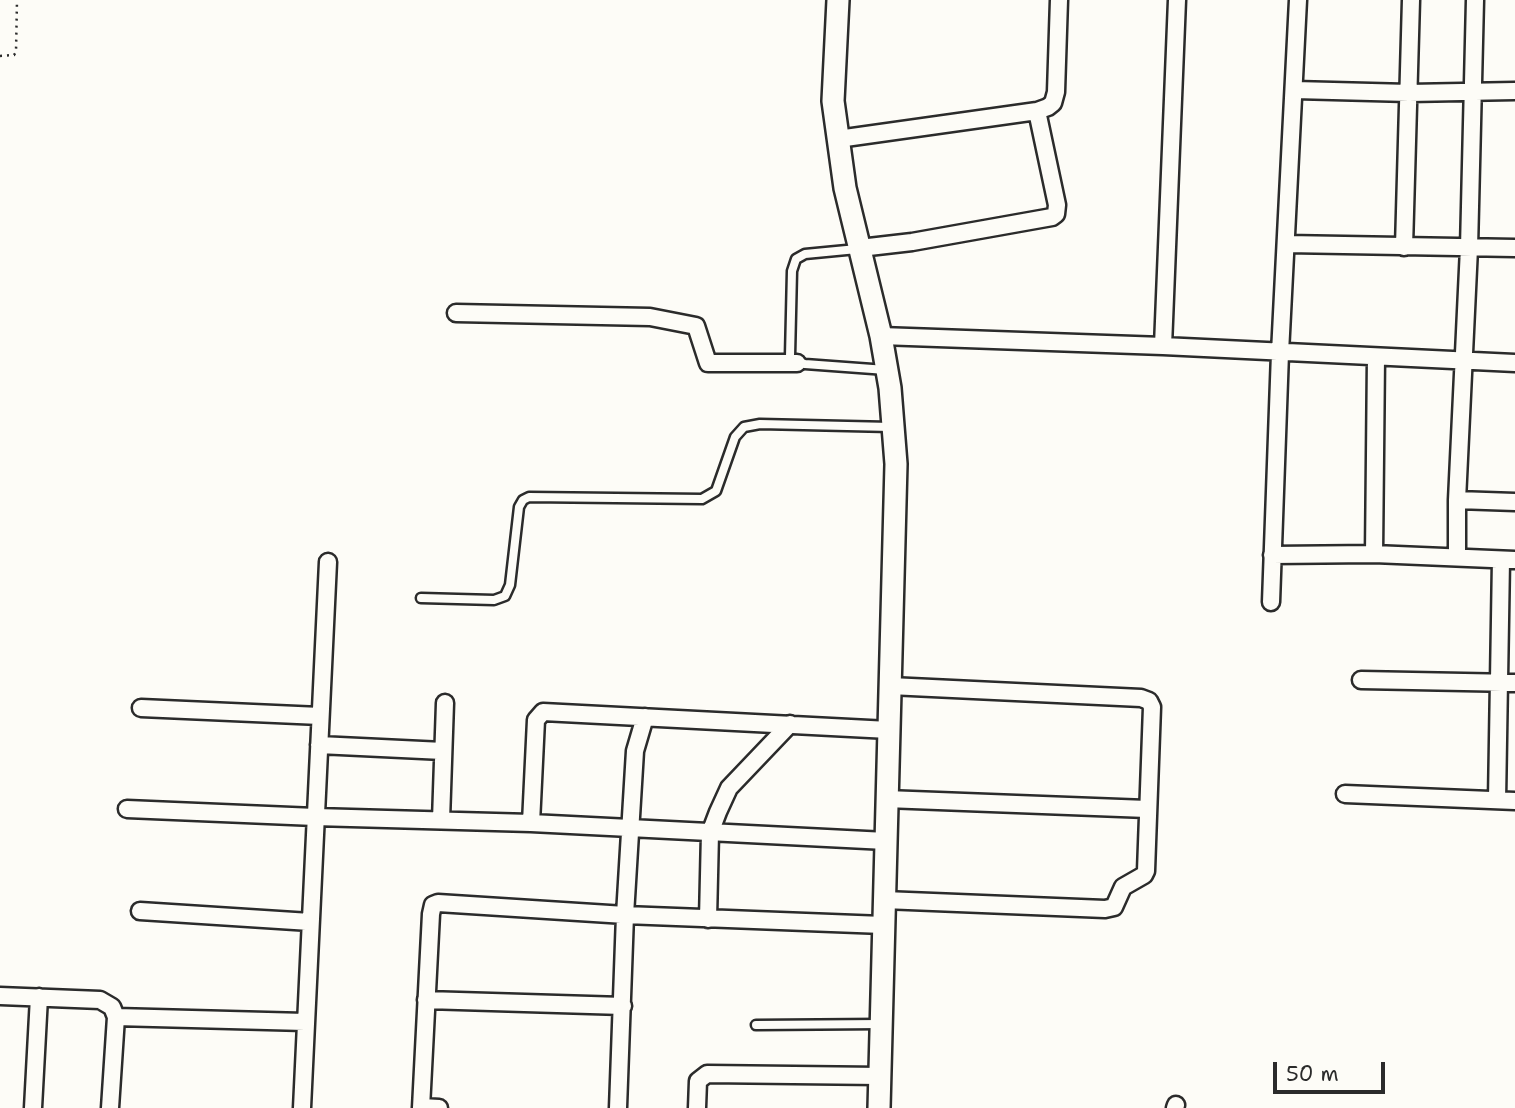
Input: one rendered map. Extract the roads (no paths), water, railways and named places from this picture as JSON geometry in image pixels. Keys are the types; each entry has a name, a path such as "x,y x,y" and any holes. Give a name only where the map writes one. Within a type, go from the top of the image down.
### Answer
{"street":[{"path":"838,0 833,102 845,188 887,370 896,464 879,1108"},
{"path":"838,139 1037,111 1048,107 1055,99 1059,0"},
{"path":"1163,346 1177,0"},
{"path":"1270,602 1298,0"},
{"path":"1404,247 1411,0"},
{"path":"1457,556 1475,0"},
{"path":"1295,90 1515,92"},
{"path":"860,248 912,242 1052,217 1056,214 1057,205 1037,111"},
{"path":"1287,244 1515,248"},
{"path":"456,313 650,317 696,326 708,363 797,363"},
{"path":"881,336 1515,363"},
{"path":"1374,554 1376,357"},
{"path":"1457,500 1515,502"},
{"path":"1272,555 1374,554 1508,560 1507,682 1497,800"},
{"path":"302,1108 328,562"},
{"path":"1361,680 1507,682"},
{"path":"884,900 1110,909 1118,902 1123,887 1144,876 1146,871 1152,708 1146,699 890,685"},
{"path":"441,820 445,703"},
{"path":"141,708 320,716"},
{"path":"531,822 536,720 539,715 549,712 889,730"},
{"path":"618,1108 625,915 635,751 645,717"},
{"path":"708,919 710,833 729,788 790,724"},
{"path":"319,745 443,751"},
{"path":"1345,794 1515,801"},
{"path":"886,799 1147,809"},
{"path":"127,809 531,822 886,841"},
{"path":"439,1108 421,1108 430,914 433,905 438,903 625,915 883,925"},
{"path":"140,911 310,922"},
{"path":"0,996 100,1000 112,1007 116,1017 110,1108"},
{"path":"33,1108 39,997"},
{"path":"426,1000 622,1006"},
{"path":"116,1017 305,1022"},
{"path":"697,1108 698,1081 707,1074 880,1076"}],"lane":[{"path":"860,248 806,254 796,260 792,271 789,351 791,359 797,363 887,370"},
{"path":"421,598 494,600 505,596 510,585 519,507 523,500 529,497 702,499 716,491 734,437 744,427 760,424 894,427"},
{"path":"756,1025 881,1024"}]}
